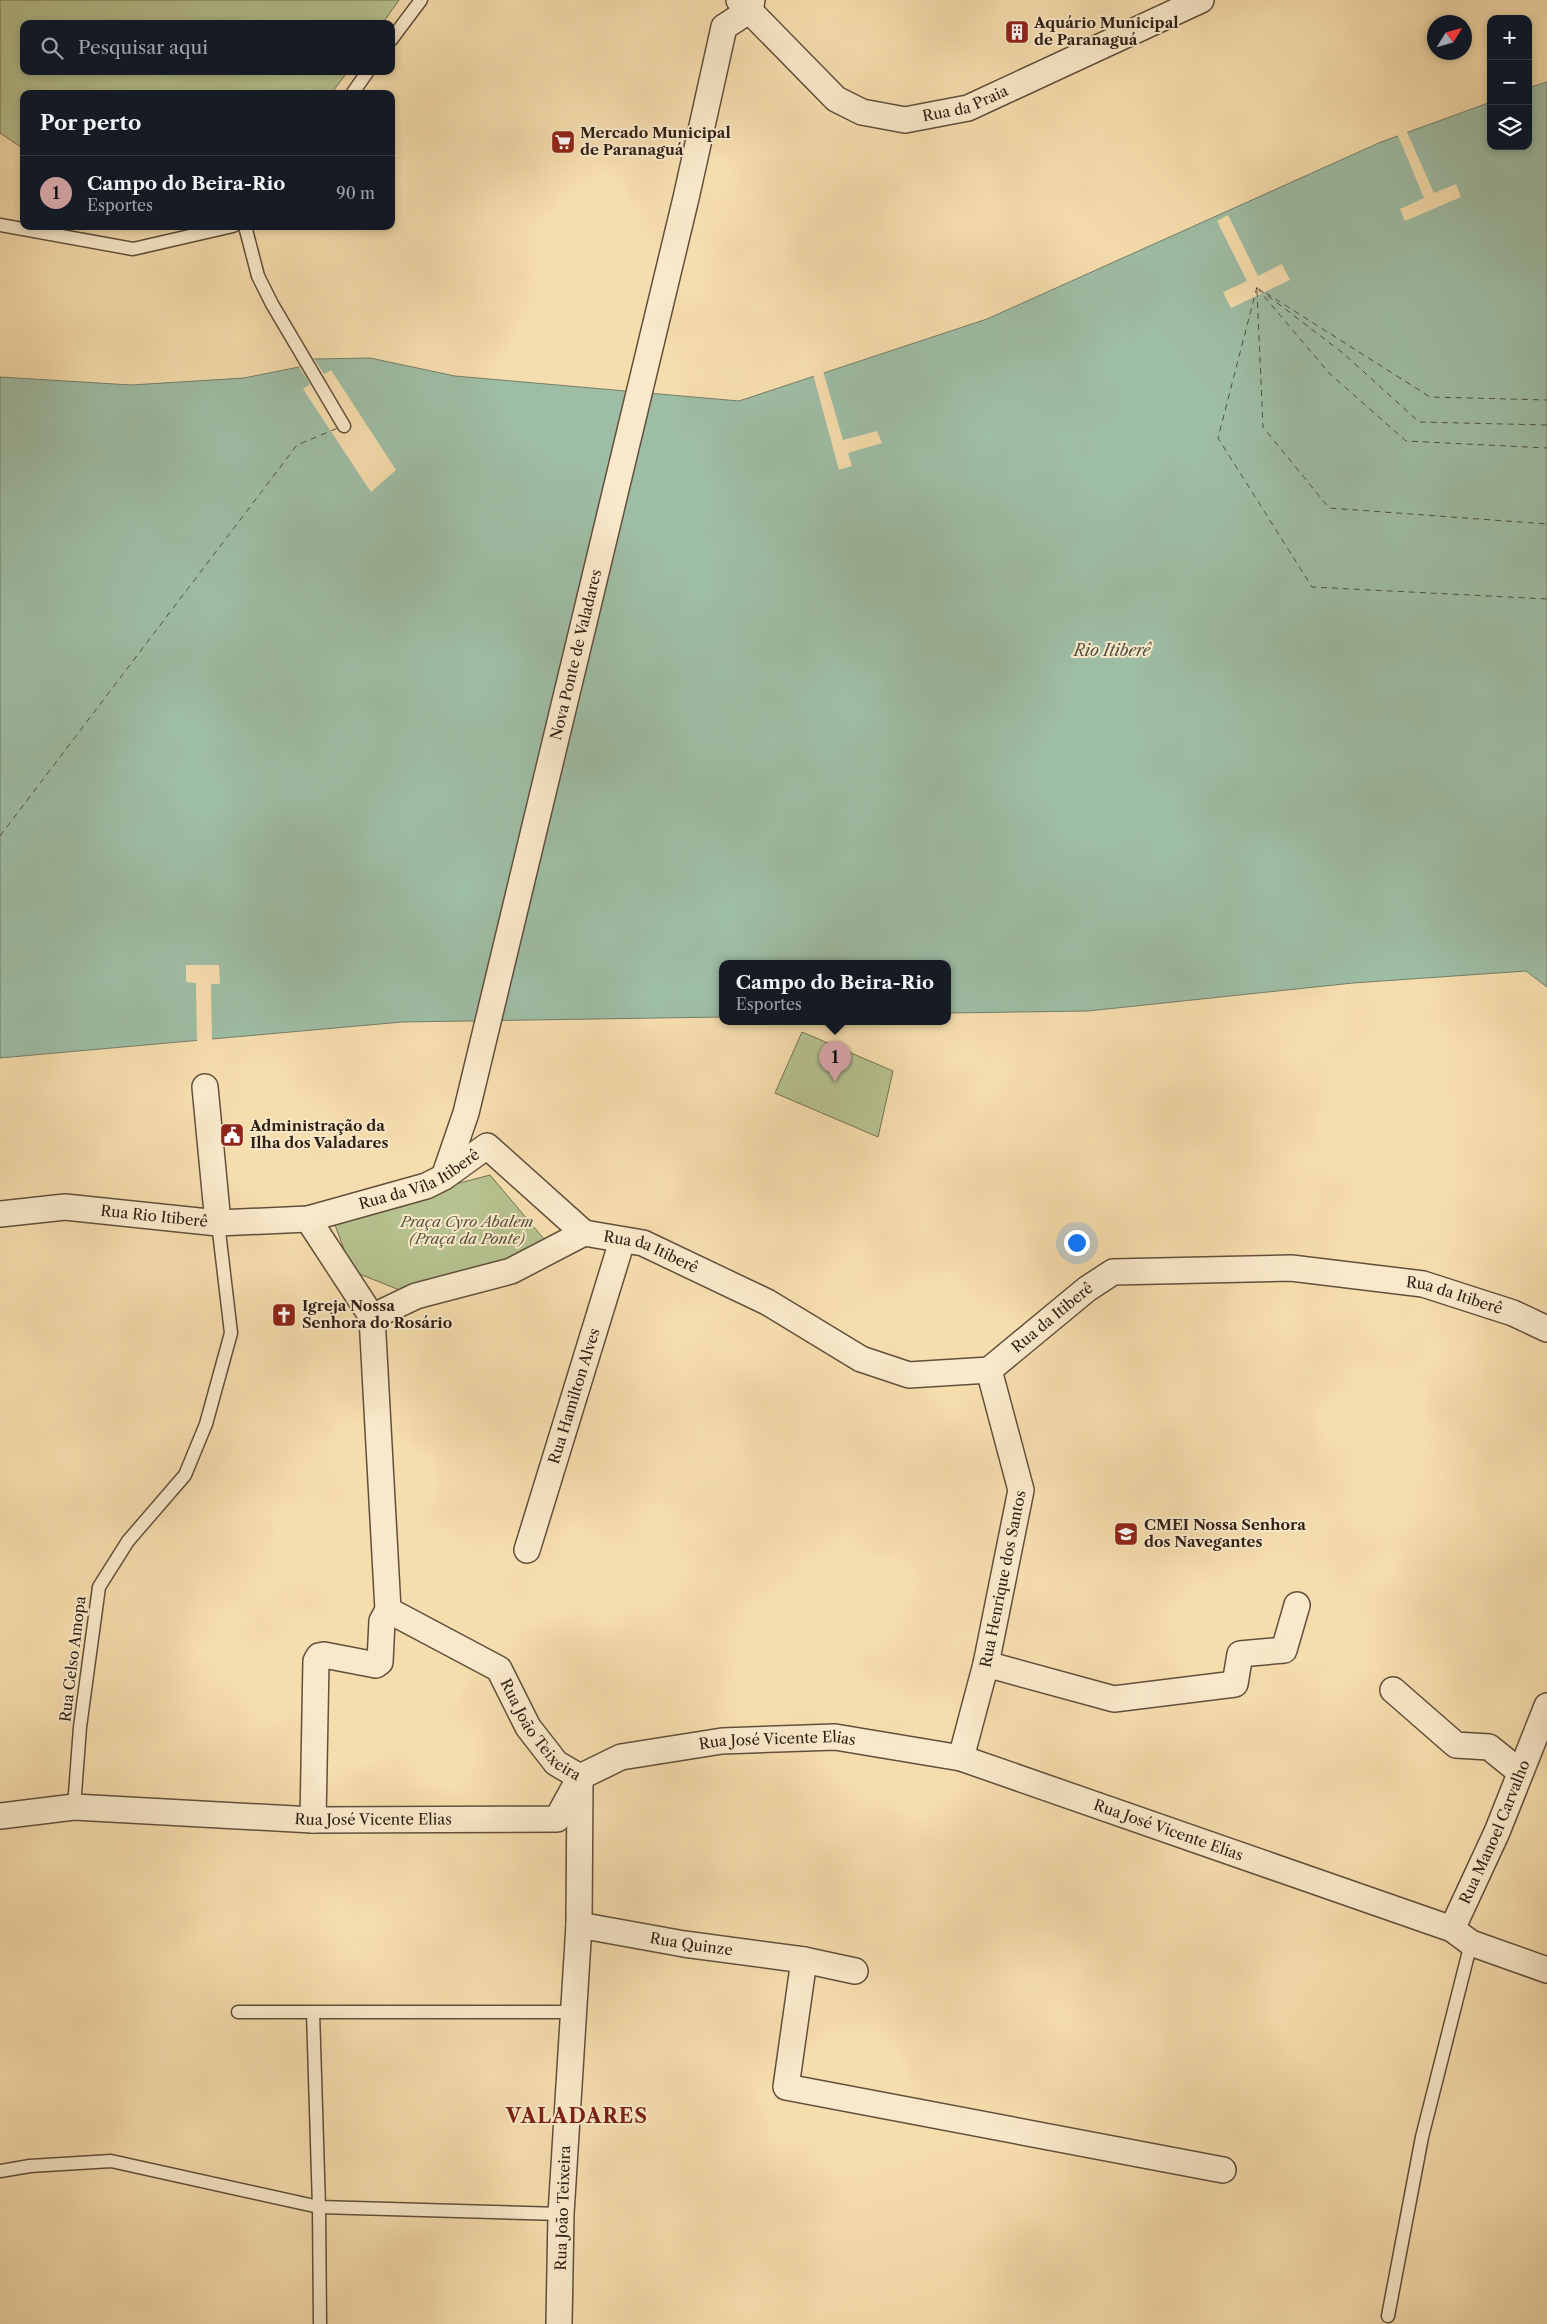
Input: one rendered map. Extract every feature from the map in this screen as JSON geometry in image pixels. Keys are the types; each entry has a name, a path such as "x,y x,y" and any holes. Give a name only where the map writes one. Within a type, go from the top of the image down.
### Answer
{"street":[{"name":"Rua da Praia","path":"747,4 836,99 862,112 905,120 968,108 1201,0"},
{"name":"Nova Ponte de Valadares","path":"444,1177 466,1113 686,198 724,27 747,4"},
{"path":"205,1087 218,1223"},
{"name":"Rua da Vila Itiberê","path":"308,1219 426,1186 444,1177 487,1146 584,1233"},
{"name":"Rua Rio Itiberê","path":"0,1214 65,1207 218,1223 308,1219"},
{"path":"308,1219 372,1317 388,1610 382,1621 380,1662 376,1665 324,1655 319,1656 316,1661 313,1820"},
{"path":"372,1317 416,1296 510,1271 584,1233"},
{"name":"Rua da Itiberê","path":"584,1233 622,1241 643,1243 767,1302 861,1359 909,1375 989,1370 1087,1289 1113,1272 1291,1268 1423,1284 1513,1313 1547,1329"},
{"name":"Rua Hamilton Alves","path":"527,1550 622,1241"},
{"name":"Rua Henrique dos Santos","path":"961,1758 986,1664 1021,1490 989,1370"},
{"path":"986,1664 1114,1699 1235,1684 1240,1654 1284,1650 1297,1604"},
{"name":"Rua João Teixeira","path":"388,1610 499,1669 528,1727 556,1763 580,1777 579,1925 561,2214 559,2324"},
{"path":"1394,1690 1456,1745 1489,1747 1520,1772"},
{"name":"Rua Manoel Carvalho","path":"1462,1936 1497,1832 1547,1706"},
{"name":"Rua José Vicente Elias","path":"0,1816 74,1807 313,1820 558,1819 580,1777 621,1756 722,1741 835,1737 961,1758 1462,1936 1547,1970"},
{"name":"Rua Quinze","path":"579,1925 684,1944 804,1960 855,1971"},
{"path":"804,1960 786,2087 1223,2170"}],"lane":[{"path":"395,35 421,0"},
{"path":"355,90 365,75"},
{"path":"0,225 20,229"},
{"path":"28,230 133,249 216,230"},
{"path":"246,230 258,276 272,304 344,426"},
{"name":"Rua Celso Amopa","path":"74,1807 80,1727 98,1587 128,1542 185,1475 206,1424 231,1333 218,1223"},
{"path":"1388,2316 1462,1936"},
{"path":"238,2012 573,2012"},
{"path":"312,2012 319,2208 320,2324"},
{"path":"0,2171 30,2166 111,2161 319,2208 561,2214"}],"green space":[{"path":"0,0 399,0 385,20 20,20 20,75 345,75 334,90 20,90 20,146 0,133"},
{"path":"802,1032 893,1071 878,1137 775,1093"},
{"name":"Praça Cyro Abalem (Praça da Ponte)","path":"490,1175 544,1239 532,1257 402,1291 352,1271 335,1225 372,1206"}],"water":[{"name":"Rio Itiberê","path":"1547,82 1547,987 1526,971 1353,983 1088,1011 951,1013 951,960 719,960 719,1017 402,1022 0,1058 0,377 131,385 244,378 299,367 314,359 370,358 455,376 739,401 987,319 1381,142 1487,103 1487,150 1532,150 1532,87"}],"pier":[{"path":"1406,130 1434,193 1456,184 1461,197 1405,221 1400,209 1424,198 1397,133"},
{"path":"1228,215 1258,276 1282,264 1290,280 1231,308 1223,292 1247,281 1217,221"},
{"path":"314,359 324,374 331,370 396,470 371,492 303,389 310,384 299,367"},
{"path":"823,371 843,440 877,431 882,443 848,453 852,466 839,470 813,374"},
{"path":"186,965 219,965 220,984 211,984 212,1042 197,1043 196,983 186,982"}],"ferry route":[{"path":"1257,287 1218,438 1312,587 1547,599"},
{"path":"1257,288 1329,373 1406,441 1547,448"},
{"path":"1259,289 1344,354 1419,422 1547,425"},
{"path":"1257,291 1263,427 1329,508 1547,524"},
{"path":"1266,293 1430,397 1547,400"},
{"path":"0,836 297,445 338,428"}],"place":[{"name":"Aquário Municipal de Paranaguá","path":"1017,32"},
{"name":"Mercado Municipal de Paranaguá","path":"563,142"},
{"name":"Campo do Beira-Rio","path":"835,1082"},
{"name":"Administração da Ilha dos Valadares","path":"232,1135"},
{"name":"Igreja Nossa Senhora do Rosário","path":"284,1315"},
{"name":"CMEI Nossa Senhora dos Navegantes","path":"1126,1534"}],"district":[{"name":"VALADARES","path":"577,2116"}]}
